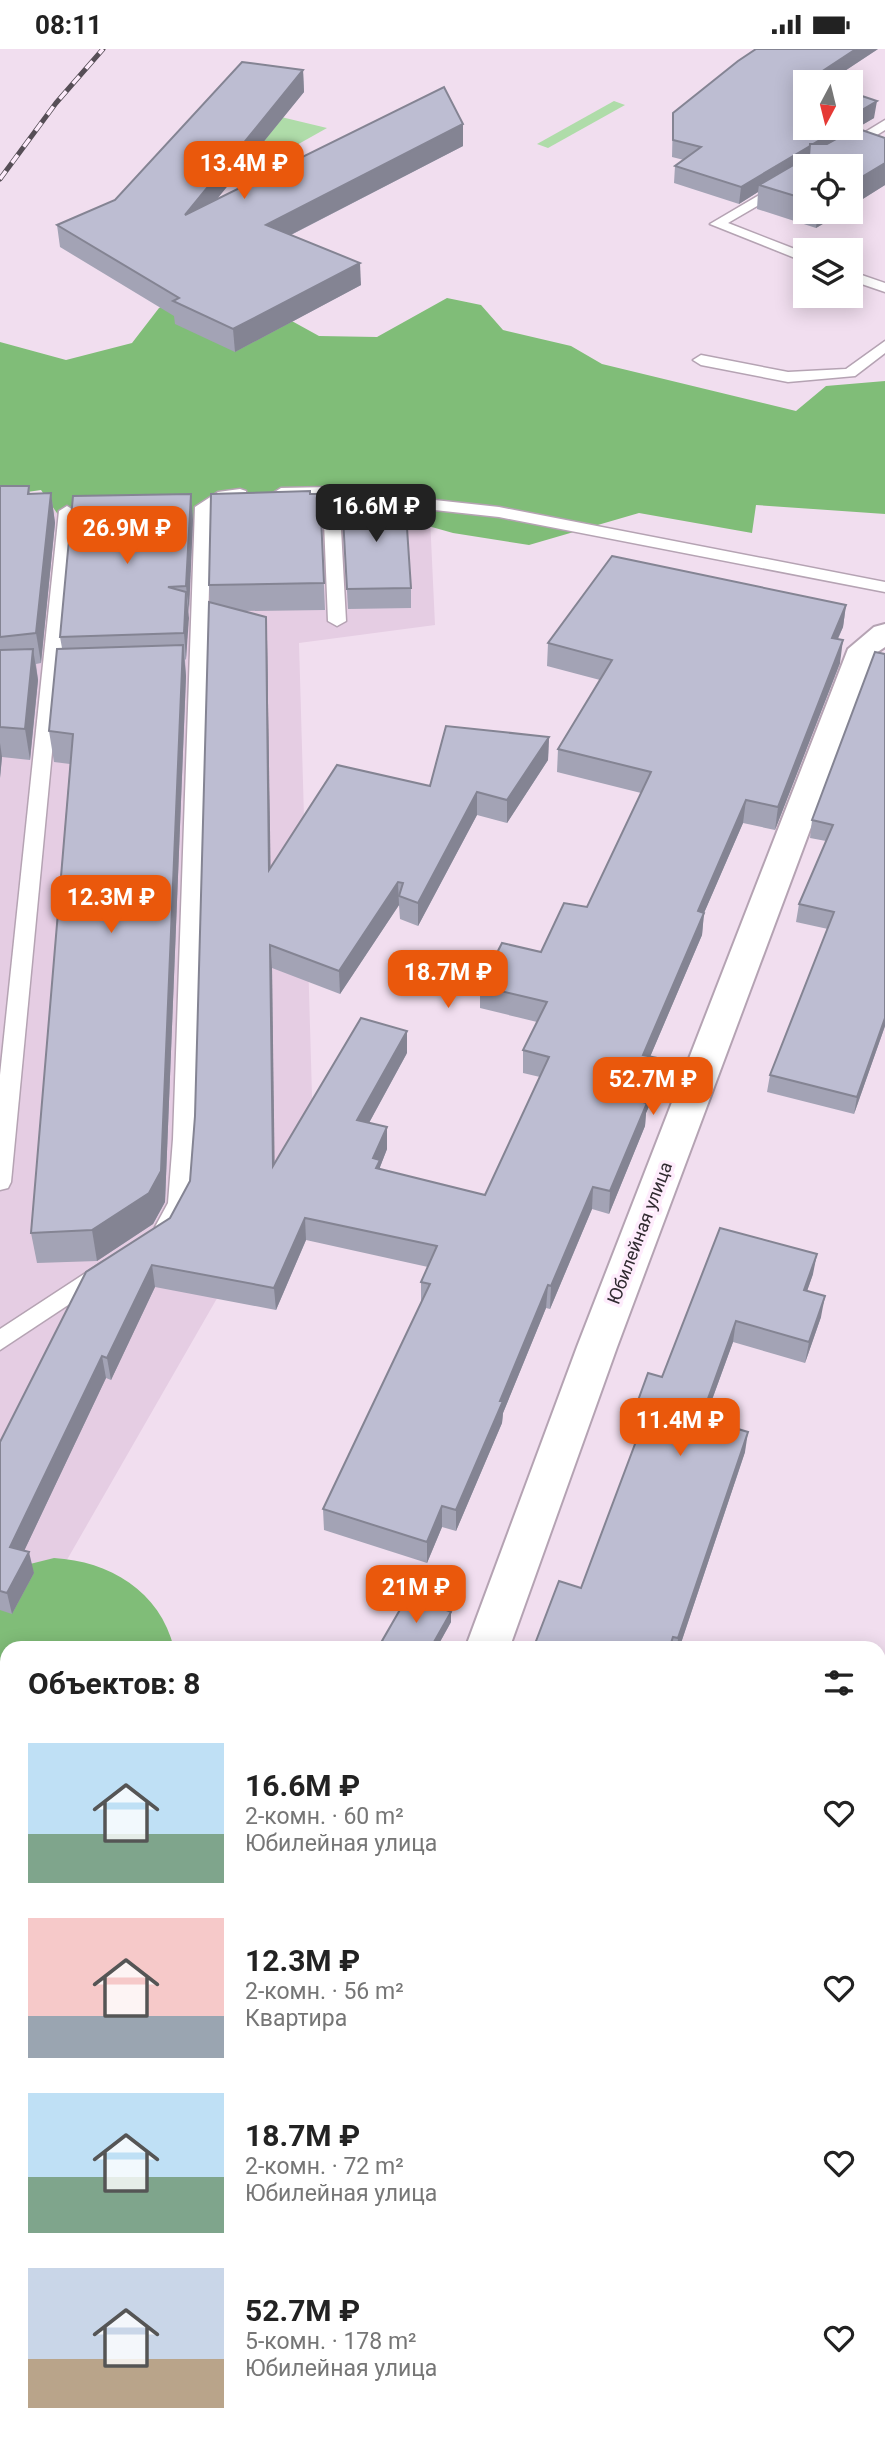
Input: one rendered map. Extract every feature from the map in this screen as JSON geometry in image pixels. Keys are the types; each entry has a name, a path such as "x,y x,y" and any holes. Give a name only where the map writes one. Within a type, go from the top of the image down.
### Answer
{"street":[{"name":"Юбилейная улица","path":"490,1641 597,1347 863,649 885,632"}],"lane":[{"path":"838,152 885,124"},
{"path":"793,179 717,224 793,253"},
{"path":"863,280 885,288"},
{"path":"701,360 788,377 850,373 885,346"},
{"path":"152,1239 163,1232 179,1203 184,1139 189,668 202,507 224,495 331,492 343,504 416,503 499,512 885,587"},
{"path":"337,621 343,504"},
{"path":"0,1182 67,511"},
{"path":"0,1341 118,1261"}],"shaded area":[{"path":"429,496 435,625 299,643 313,1131 60,1572 0,1573 0,499"}],"green space":[{"path":"614,101 625,105 548,148 537,144"},
{"path":"277,116 327,128 231,182"},
{"path":"193,289 261,304 319,336 377,337 447,298 481,305 503,330 571,346 602,364 796,411 826,386 885,381 885,514 756,505 752,533 639,513 529,545 453,533 347,503 207,520 59,516 41,490 0,496 0,342 66,360 132,343 159,308"},
{"path":"54,1558 74,1560 112,1573 144,1595 157,1610 172,1641 0,1641 0,1585 30,1564"}],"building":[{"path":"756,49 856,49 824,70 793,70 793,140 820,140 741,187 675,166 701,147 673,140 673,113"},
{"path":"242,62 303,70 185,215 444,87 463,124 266,225 360,263 233,329 173,301 179,298 57,225 115,200"},
{"path":"863,96 877,101 863,109"},
{"path":"863,130 885,138 885,163 863,176 863,154 809,154 810,144 827,144 834,140 863,140"},
{"path":"793,165 793,195 759,185"},
{"path":"0,486 29,486 28,494 51,493 36,633 0,637"},
{"path":"310,491 310,494 320,494 324,583 209,585 211,494"},
{"path":"191,494 186,586 168,587 186,592 184,633 60,637 73,496"},
{"path":"405,498 411,588 347,589 342,500"},
{"path":"612,556 846,605 832,638 843,640 778,807 746,800 698,911 704,913 643,1055 662,1059 643,1102 647,1103 610,1191 593,1187 551,1286 548,1285 500,1401 503,1401 456,1510 442,1506 427,1542 323,1509 430,1284 421,1282 437,1246 305,1218 274,1288 152,1265 107,1358 102,1356 10,1547 29,1552 7,1593 0,1591 0,1442 86,1272 170,1218 190,1181 195,1116 209,602 266,617 269,870 337,765 430,786 446,726 549,737 507,800 477,792 418,903 399,896 403,883 398,882 339,971 270,945 273,1166 361,1018 407,1031 357,1120 387,1127 373,1158 380,1160 376,1168 485,1195 549,1057 523,1050 547,1002 480,986 502,943 541,952 564,903 587,907 651,772 558,749 612,660 548,643"},
{"path":"183,645 161,1171 149,1193 92,1230 31,1233 73,734 49,731 57,649"},
{"path":"33,649 25,729 0,727 0,650"},
{"path":"875,652 885,654 885,1018 857,1097 770,1075 834,912 799,904 833,825 812,820"},
{"path":"720,1228 817,1254 804,1290 825,1296 809,1342 736,1321 701,1418 748,1432 678,1638 673,1637 672,1641 536,1641 559,1581 581,1588 644,1420 632,1417 648,1373 662,1377"},
{"path":"409,1594 451,1612 435,1641 382,1641"}],"railway":[{"path":"0,179 56,103 103,49"}]}
